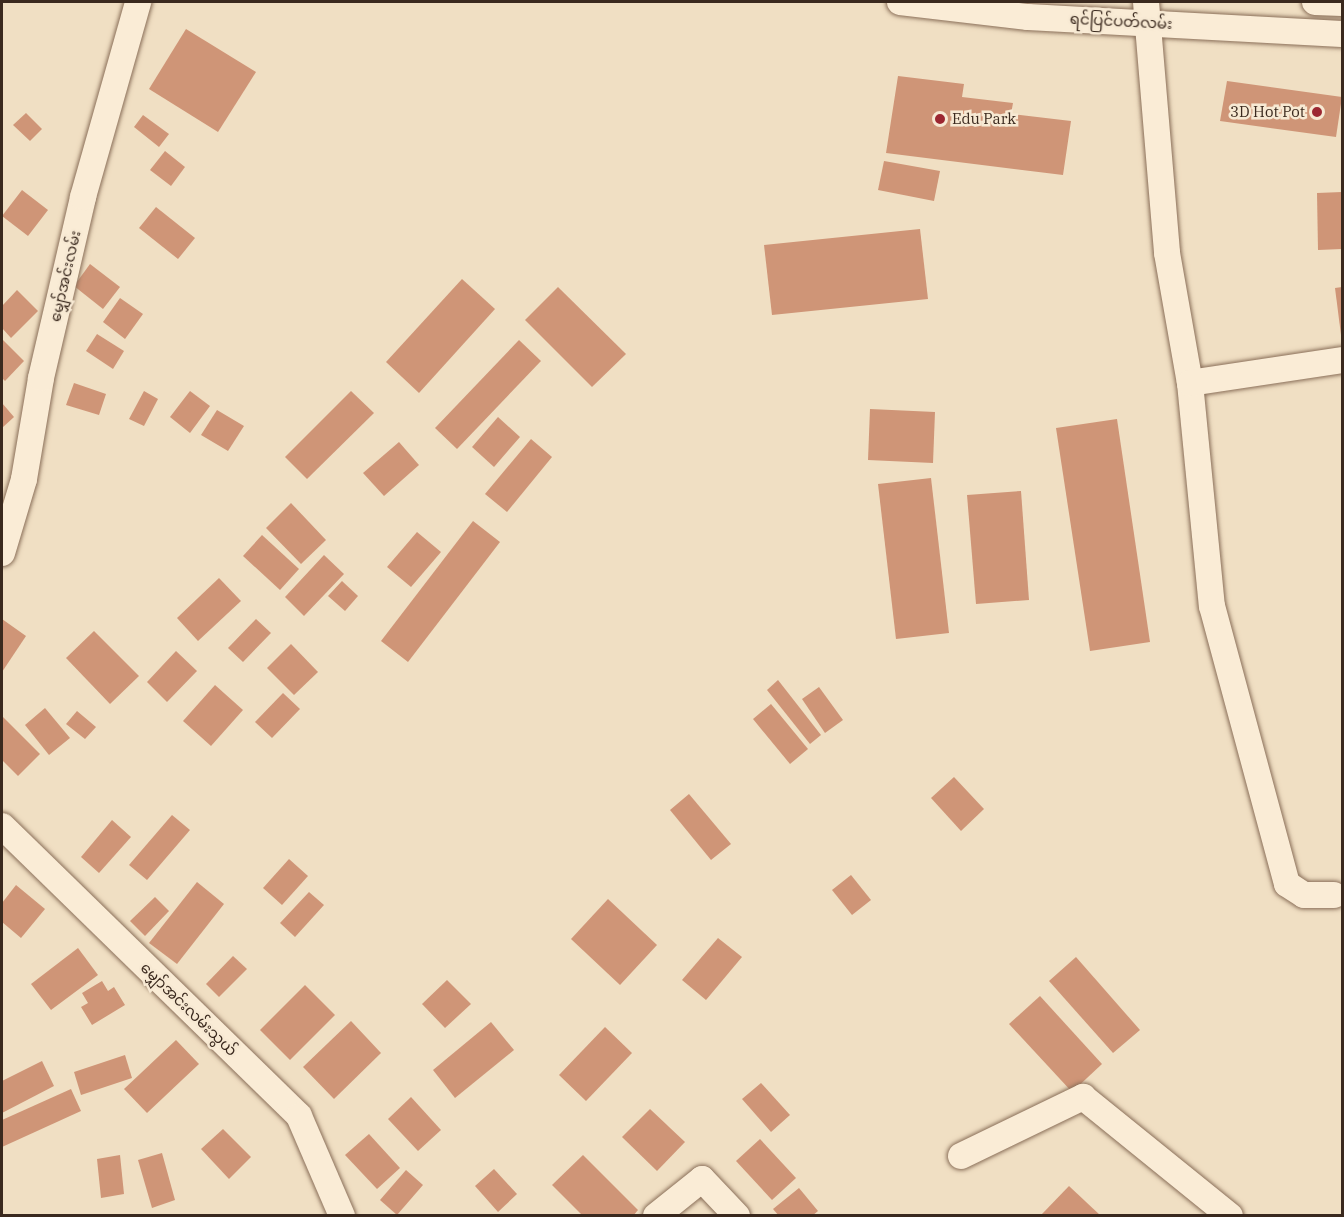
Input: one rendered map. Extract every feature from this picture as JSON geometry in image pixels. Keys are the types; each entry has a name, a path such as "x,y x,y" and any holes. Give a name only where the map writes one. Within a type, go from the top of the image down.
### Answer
{"street":[{"name":"မျှော်အင်းလမ်း","path":"2,553 24,479 41,378 83,196 138,2"},
{"name":"ရင်ပြင်ပတ်လမ်း","path":"900,2 1028,17 1148,12 1342,34"},
{"path":"1315,2 1342,3"},
{"path":"1148,12 1167,254 1190,383 1212,606 1287,884 1304,895 1334,895"},
{"path":"1190,383 1342,360"},
{"name":"မျှော်အင်းလမ်းသွယ်","path":"2,826 299,1116 342,1215"},
{"path":"961,1156 1083,1097 1230,1215"},
{"path":"656,1215 702,1179 737,1215"}],"building":[{"path":"186,29 256,72 218,132 149,89"},
{"path":"898,76 964,84 962,97 1013,103 1011,114 1071,121 1063,175 886,153"},
{"path":"1227,81 1342,97 1336,137 1220,121"},
{"path":"26,113 42,129 30,141 13,125"},
{"path":"143,115 169,134 159,147 134,127"},
{"path":"165,151 185,167 171,186 150,170"},
{"path":"884,161 940,171 934,201 878,190"},
{"path":"22,190 48,210 28,236 2,216"},
{"path":"1342,192 1342,249 1318,250 1317,193"},
{"path":"156,207 195,238 178,259 139,228"},
{"path":"920,229 928,299 772,315 764,245"},
{"path":"90,264 120,287 103,309 74,286"},
{"path":"462,279 495,309 419,393 386,362"},
{"path":"558,287 626,354 592,387 525,320"},
{"path":"1342,287 1342,335 1341,335 1335,288"},
{"path":"17,290 38,311 11,338 2,328 2,306"},
{"path":"120,298 143,314 125,339 103,322"},
{"path":"97,334 124,351 113,369 86,351"},
{"path":"2,339 24,361 5,381 2,378"},
{"path":"519,340 541,361 457,449 435,428"},
{"path":"74,383 106,394 99,415 66,405"},
{"path":"144,391 158,399 144,426 129,419"},
{"path":"190,391 210,406 190,433 170,417"},
{"path":"351,391 374,413 307,479 285,457"},
{"path":"2,403 14,417 2,428"},
{"path":"870,409 935,412 933,463 868,460"},
{"path":"217,410 244,426 228,451 201,435"},
{"path":"498,417 520,437 494,467 472,447"},
{"path":"1117,419 1150,642 1090,651 1056,428"},
{"path":"531,439 552,457 507,512 485,494"},
{"path":"399,442 419,465 384,496 363,473"},
{"path":"931,478 949,633 896,639 878,484"},
{"path":"1021,491 1029,600 976,604 967,495"},
{"path":"291,503 326,540 301,564 266,528"},
{"path":"473,521 500,542 408,662 381,641"},
{"path":"417,532 441,552 411,587 387,567"},
{"path":"262,535 299,569 280,590 243,556"},
{"path":"324,555 344,574 304,616 285,597"},
{"path":"219,578 241,601 198,641 177,618"},
{"path":"342,581 358,596 345,611 328,596"},
{"path":"2,619 26,636 2,672"},
{"path":"256,619 271,633 243,662 228,648"},
{"path":"94,631 139,676 110,704 66,658"},
{"path":"291,644 318,672 294,695 267,668"},
{"path":"176,651 197,671 167,702 147,682"},
{"path":"778,680 821,735 810,744 767,690"},
{"path":"215,685 243,710 211,746 183,721"},
{"path":"819,687 843,720 825,733 802,699"},
{"path":"283,693 300,709 272,738 255,722"},
{"path":"771,704 808,749 790,764 753,719"},
{"path":"45,708 70,738 49,755 25,725"},
{"path":"77,711 96,727 85,739 66,724"},
{"path":"2,716 40,754 18,776 2,760"},
{"path":"954,777 984,809 961,831 931,798"},
{"path":"689,794 731,844 711,860 670,810"},
{"path":"172,815 190,830 147,880 129,865"},
{"path":"112,820 131,837 99,873 81,857"},
{"path":"289,859 308,876 282,905 263,888"},
{"path":"851,875 871,900 852,915 832,890"},
{"path":"197,882 224,904 177,964 149,943"},
{"path":"16,885 45,909 21,938 2,922 2,903"},
{"path":"309,892 324,905 295,937 280,923"},
{"path":"155,897 169,911 145,936 130,921"},
{"path":"608,899 657,945 620,985 571,939"},
{"path":"718,938 742,957 706,1000 682,980"},
{"path":"78,948 98,975 51,1010 31,984"},
{"path":"233,956 247,969 219,997 206,984"},
{"path":"1076,957 1140,1030 1113,1053 1049,981"},
{"path":"447,980 471,1004 445,1028 422,1004"},
{"path":"102,981 108,991 114,987 125,1005 92,1025 81,1007 88,1003 82,993"},
{"path":"305,985 335,1015 290,1060 260,1030"},
{"path":"1040,996 1102,1064 1072,1092 1009,1024"},
{"path":"351,1021 381,1053 334,1099 303,1067"},
{"path":"491,1022 514,1050 455,1098 433,1070"},
{"path":"605,1027 632,1053 586,1101 559,1075"},
{"path":"176,1040 199,1064 147,1113 124,1089"},
{"path":"125,1055 132,1078 81,1095 74,1072"},
{"path":"42,1061 54,1086 2,1113 2,1081"},
{"path":"761,1083 790,1115 771,1132 742,1099"},
{"path":"71,1089 81,1111 2,1147 2,1120"},
{"path":"411,1097 441,1130 418,1151 388,1119"},
{"path":"650,1109 685,1142 657,1171 622,1137"},
{"path":"223,1129 251,1157 229,1179 201,1149"},
{"path":"369,1134 400,1168 377,1189 345,1155"},
{"path":"760,1139 796,1178 772,1200 736,1161"},
{"path":"162,1153 175,1200 152,1208 138,1160"},
{"path":"120,1155 124,1194 101,1198 97,1159"},
{"path":"583,1155 638,1210 633,1216 583,1216 552,1185"},
{"path":"494,1169 517,1194 498,1212 475,1186"},
{"path":"406,1170 423,1185 397,1215 380,1200"},
{"path":"1069,1186 1101,1216 1042,1214"},
{"path":"799,1188 818,1211 812,1216 779,1216 773,1209"}],"place":[{"name":"3D Hot Pot","path":"1317,112"},
{"name":"Edu Park","path":"940,119"}]}
